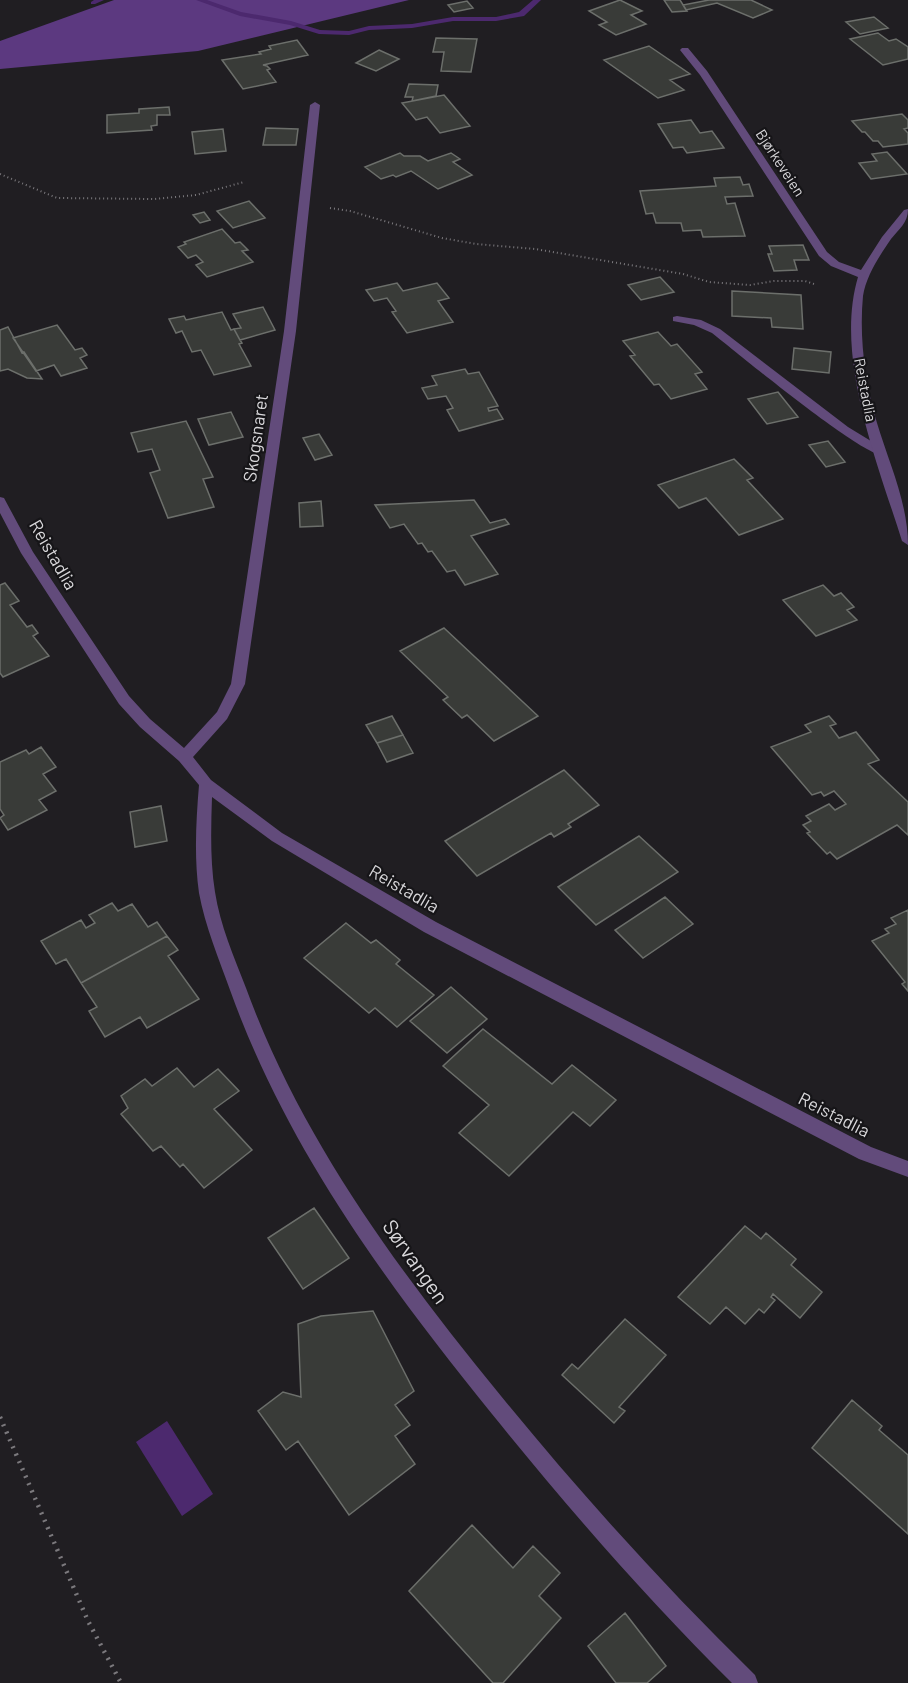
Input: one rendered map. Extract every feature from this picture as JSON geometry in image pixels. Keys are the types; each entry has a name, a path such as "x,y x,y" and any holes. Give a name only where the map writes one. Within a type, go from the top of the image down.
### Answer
{"street":[{"name":"Bjørkeveien","path":"685,50 704,73 823,255 835,264 864,275"},
{"name":"Skogsnaret","path":"184,757 224,717 238,684 288,343 315,105"},
{"name":"Reistadlia","path":"908,212 886,240 864,275 858,295 858,358 870,420 908,541"},
{"path":"677,319 697,322 716,331 844,430 880,452"},
{"name":"Reistadlia","path":"0,501 27,553 124,700 145,723 184,757 206,784 278,837 430,927 865,1153 908,1169"},
{"name":"Sørvangen","path":"206,784 202,833 208,894 240,999 257,1043 287,1104 336,1185 390,1267 457,1358 589,1517 667,1603 747,1683"}],"path":[{"path":"0,174 57,198 154,199 196,195 244,182"},
{"path":"303,204 350,211 441,238 476,244 535,249 683,274 709,282 750,285 774,281 806,281 858,295"},
{"path":"0,1417 88,1621 121,1683"}],"shaded area":[{"path":"114,0 409,0 198,51 0,69 0,41"},
{"path":"167,1421 213,1494 182,1516 136,1442"}],"building":[{"path":"620,0 642,11 631,15 646,24 616,35 599,25 607,22 589,11"},
{"path":"664,0 680,0 687,11 672,12"},
{"path":"709,0 751,0 772,10 753,18 717,3 686,10 683,5"},
{"path":"467,1 473,8 454,12 448,5"},
{"path":"874,17 888,28 860,34 846,22"},
{"path":"878,33 889,41 896,39 908,47 908,59 883,65 850,39"},
{"path":"436,38 477,39 471,72 441,71 444,52 433,52"},
{"path":"297,40 308,55 263,65 270,69 267,70 276,82 243,89 222,60 261,54 259,52 271,49 269,46"},
{"path":"649,46 690,74 670,80 684,90 658,98 604,60"},
{"path":"379,50 399,59 376,71 356,63"},
{"path":"409,84 438,85 436,96 412,101 413,97 405,97"},
{"path":"444,95 470,126 440,133 427,117 416,120 402,103"},
{"path":"169,107 170,115 157,115 157,125 151,126 152,130 107,133 107,115 139,113 139,109"},
{"path":"902,114 908,120 908,128 904,129 908,133 908,144 883,147 878,141 873,141 865,132 862,132 852,121"},
{"path":"691,120 700,133 712,131 724,148 687,153 683,147 673,148 658,124"},
{"path":"266,128 298,129 296,145 263,145"},
{"path":"223,129 226,151 195,154 192,132"},
{"path":"887,152 907,174 871,179 859,163 877,161 872,154"},
{"path":"400,153 404,156 420,156 428,161 451,153 460,159 453,162 472,175 438,189 411,171 396,177 393,175 381,179 365,167"},
{"path":"740,177 743,185 749,184 753,196 725,197 727,204 735,203 745,236 703,237 701,230 683,231 681,223 656,223 653,213 646,214 640,191 716,186 714,178"},
{"path":"249,201 265,218 233,228 217,211"},
{"path":"204,212 210,220 200,223 193,215"},
{"path":"222,229 235,243 240,242 248,250 242,251 253,262 207,277 196,265 203,262 196,255 188,258 178,247 186,244 184,242"},
{"path":"803,245 809,260 794,260 797,270 774,271 768,254 772,254 769,246"},
{"path":"660,277 674,292 641,300 628,285"},
{"path":"397,283 403,291 437,283 449,298 438,301 453,322 407,333 392,312 396,311 387,298 374,301 366,290"},
{"path":"732,291 801,295 803,329 772,327 771,318 732,316"},
{"path":"263,307 275,330 240,340 234,329 241,328 233,314"},
{"path":"222,312 231,330 234,329 242,343 239,344 251,366 214,375 201,350 192,352 182,331 176,333 169,319 184,316 186,320"},
{"path":"57,325 75,350 82,348 87,355 80,358 87,368 61,376 54,365 36,371 13,338"},
{"path":"8,327 22,353 24,352 42,379 27,378 8,369 0,371 0,330"},
{"path":"658,332 671,346 677,344 702,372 695,374 707,389 671,399 659,384 654,385 630,356 635,355 623,341"},
{"path":"794,348 831,352 829,373 792,369"},
{"path":"465,369 468,374 479,372 498,406 488,408 489,411 497,409 503,419 459,431 447,410 453,408 446,396 428,399 422,388 437,385 432,376"},
{"path":"778,392 798,417 767,424 748,399"},
{"path":"231,412 243,437 209,445 198,419"},
{"path":"186,421 213,477 203,479 214,507 168,518 150,473 160,470 152,449 138,452 131,433"},
{"path":"319,434 332,455 315,460 303,438"},
{"path":"828,441 845,462 826,467 809,445"},
{"path":"734,459 753,478 747,480 783,519 739,535 706,498 679,508 658,485"},
{"path":"474,500 490,523 505,519 509,524 471,536 498,574 465,585 455,570 447,572 432,551 428,552 422,543 418,544 404,524 390,528 375,505"},
{"path":"321,501 323,526 300,527 299,503"},
{"path":"5,583 19,601 10,605 27,627 32,625 38,633 33,636 49,656 3,677 0,673 0,585"},
{"path":"823,585 834,596 841,593 854,607 847,610 857,620 816,636 783,600"},
{"path":"444,628 538,716 494,741 467,715 462,718 443,700 448,697 400,651"},
{"path":"392,716 403,735 377,743 366,725"},
{"path":"829,716 836,724 830,726 839,738 856,732 879,760 868,764 908,802 908,835 897,825 837,859 830,852 827,854 807,833 810,832 803,825 811,821 806,816 829,804 835,810 846,804 834,791 824,796 821,792 812,795 771,747 811,732 805,725"},
{"path":"403,735 413,753 387,762 377,743"},
{"path":"41,747 56,767 43,774 56,791 39,800 47,810 8,830 0,818 4,815 0,809 0,762 26,750 29,754"},
{"path":"564,770 599,805 568,824 571,827 554,837 551,833 477,876 445,841"},
{"path":"161,806 167,841 135,847 130,812"},
{"path":"639,836 678,872 596,925 558,887"},
{"path":"665,897 693,924 643,958 615,930"},
{"path":"112,903 118,911 132,904 148,927 157,922 167,936 81,983 66,959 56,964 41,941 81,920 86,928 95,923 89,915"},
{"path":"908,910 908,991 902,984 905,982 872,941 889,933 885,929 896,924 891,918"},
{"path":"346,923 371,943 376,940 400,960 396,964 434,995 397,1027 375,1008 369,1013 304,958"},
{"path":"167,936 178,950 168,956 199,999 147,1028 140,1017 105,1037 89,1011 97,1007 81,983"},
{"path":"451,987 487,1019 447,1053 410,1021"},
{"path":"483,1029 552,1084 572,1065 616,1100 590,1126 573,1112 509,1176 459,1133 489,1105 443,1066"},
{"path":"177,1068 194,1087 218,1069 239,1091 214,1109 252,1150 204,1188 183,1164 180,1167 161,1146 153,1151 121,1114 128,1108 121,1096 145,1079 152,1086"},
{"path":"314,1208 349,1258 303,1289 268,1238"},
{"path":"745,1226 761,1239 766,1233 796,1259 791,1265 822,1292 800,1318 773,1294 771,1297 775,1300 764,1313 759,1309 745,1324 726,1307 710,1324 678,1297"},
{"path":"373,1311 414,1391 395,1405 410,1425 395,1436 415,1464 349,1515 298,1441 286,1450 258,1411 283,1392 301,1397 298,1324 321,1316"},
{"path":"625,1319 666,1355 619,1407 625,1411 614,1423 562,1375 572,1364 578,1369"},
{"path":"852,1400 882,1426 879,1430 908,1455 908,1534 812,1448"},
{"path":"472,1525 513,1568 533,1546 560,1573 539,1596 561,1618 503,1683 493,1683 409,1591"},
{"path":"625,1613 666,1666 647,1683 616,1683 588,1646"}],"waterway":[{"path":"93,3 100,0"},
{"path":"200,0 240,14 291,23 319,32 349,33 369,28 412,26 453,19 496,19 521,14 537,0"}]}
